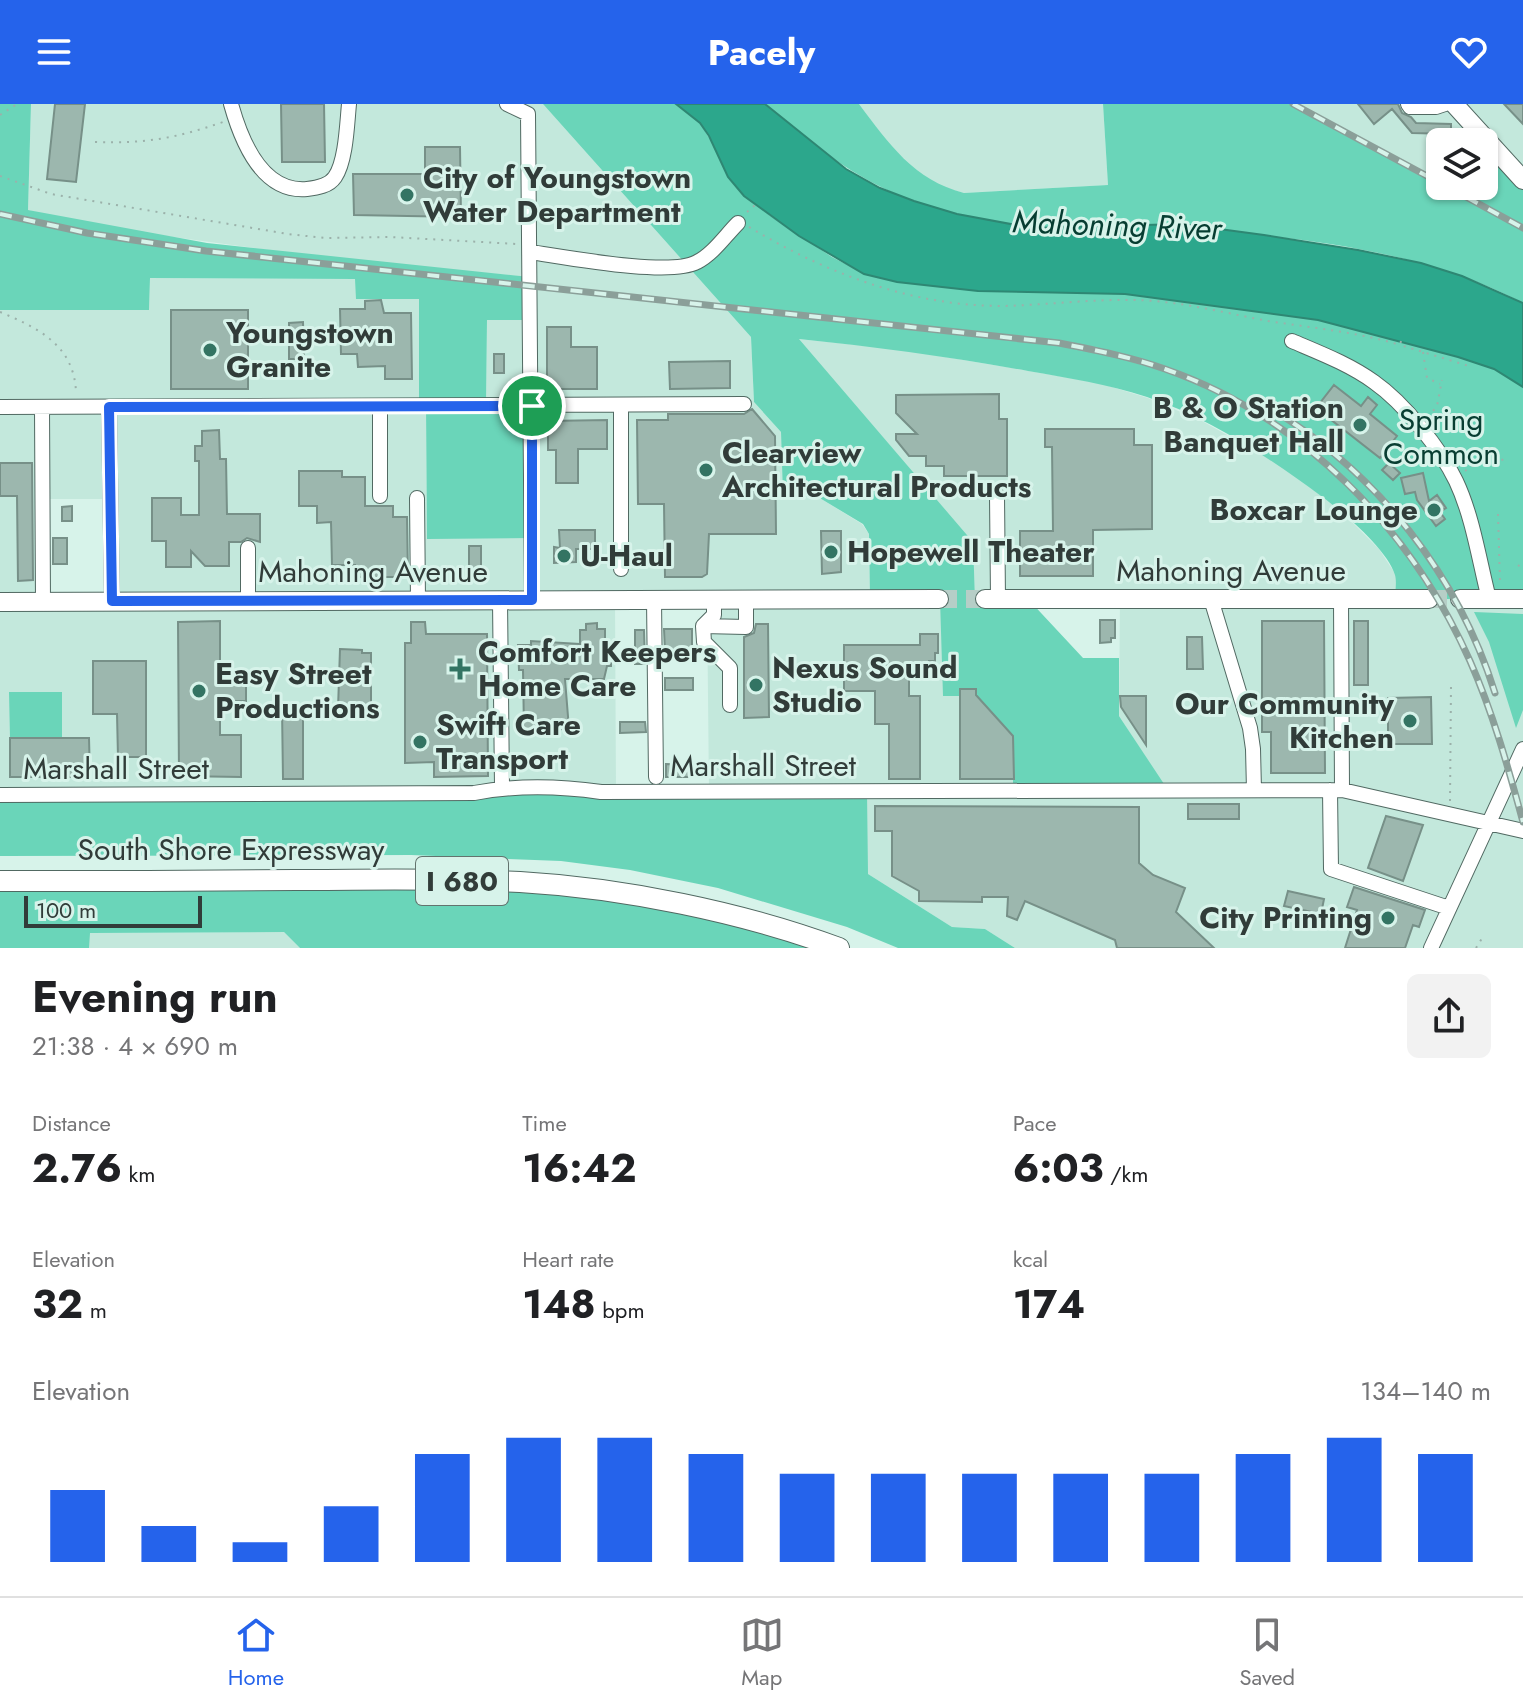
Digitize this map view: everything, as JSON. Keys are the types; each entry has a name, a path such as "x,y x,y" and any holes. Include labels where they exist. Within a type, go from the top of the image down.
{"highway":[{"name":"South Shore Expressway","path":"0,881 397,880 535,884 656,900 734,917 839,948"}],"main road":[{"path":"1454,104 1523,180"},
{"name":"Mahoning Avenue","path":"0,602 939,599"},
{"name":"Mahoning Avenue","path":"991,599 1429,599"},
{"path":"1460,599 1523,599"}],"street":[{"path":"234,111 249,150 264,172 280,185 300,189 320,187 335,177 344,151 349,104"},
{"path":"507,104 528,114 532,600"},
{"path":"1408,104 1410,107 1445,104"},
{"path":"530,248 653,267 685,267 705,257 742,224"},
{"path":"1292,341 1334,358 1375,383 1439,453 1454,478 1466,509 1489,599"},
{"path":"0,407 744,404"},
{"path":"621,405 621,569"},
{"path":"380,406 380,496"},
{"path":"42,407 43,602"},
{"path":"109,407 112,601"},
{"path":"991,599 997,495"},
{"path":"417,498 418,600"},
{"path":"248,548 248,601"},
{"path":"654,599 656,777"},
{"path":"714,599 714,615 703,626 704,642 730,668 730,705"},
{"path":"703,626 746,627 746,599"},
{"path":"1211,599 1250,728 1254,790"},
{"path":"500,600 502,787"},
{"path":"1341,600 1331,869 1449,908"},
{"path":"1431,948 1523,749"},
{"name":"Marshall Street","path":"0,795 474,793 502,787 573,788 601,792 1336,790 1523,831"}],"path":[{"path":"0,115 17,104"},
{"path":"95,142 133,144 168,139 234,111"},
{"path":"0,176 51,194 288,234 325,238 391,237 530,248"},
{"path":"742,224 841,274 887,290 922,297 1003,306 1071,301 1154,301 1328,331 1360,333 1469,366"},
{"path":"0,312 30,324 63,349 75,385 76,407"},
{"path":"1417,426 1433,413 1442,382 1427,378 1423,352"},
{"path":"1454,478 1483,459 1508,460"},
{"path":"1498,514 1500,582"},
{"path":"1518,565 1523,569"},
{"path":"1450,814 1451,687"},
{"path":"1476,948 1484,935"}],"shaded area":[{"path":"31,104 543,104 751,337 754,402 781,432 783,497 818,497 862,524 869,534 870,599 941,599 960,696 960,689 976,689 976,695 1013,736 1013,791 1167,790 1119,716 1120,599 975,599 973,542 798,339 897,349 1099,383 1148,398 1202,421 1279,464 1340,510 1379,549 1396,575 1396,599 1523,599 1523,948 1015,948 985,929 952,927 868,874 709,792 707,600 615,600 616,792 0,795 0,310 149,310 150,278 356,279 356,299 419,299 419,405 426,406 427,538 531,538 486,406 487,320 530,277 336,259 92,226 28,210","holes":["48,499 110,499 111,601 48,601"]},
{"path":"676,104 765,104 846,169 880,188 957,214 1032,228 1182,224 1358,250 1421,263 1462,276 1523,303 1523,387 1494,369 1458,357 1318,320 1125,294 978,291 897,282 864,274 799,236 744,196 728,177 700,123"},
{"path":"859,104 1103,104 1108,185 964,193 941,187 890,146"},
{"path":"1293,104 1523,104 1523,180 1498,154 1498,128 1426,128 1426,176"},
{"path":"284,932 300,948 89,948 89,933"}],"green space":[{"path":"0,104 31,104 28,210 207,243 530,277 531,320 487,320 486,405 532,406 532,538 427,539 426,406 419,406 419,299 356,299 355,279 150,278 149,310 0,310"},
{"name":"Spring Common","path":"543,104 676,104 700,123 717,151 769,215 832,257 865,274 897,282 978,291 1125,294 1318,320 1494,369 1523,387 1523,599 1395,599 1396,578 1391,565 1374,543 1340,511 1238,440 1193,416 1147,397 1118,388 999,366 799,339 973,542 975,599 1028,599 1083,658 1119,658 1119,716 1168,790 1013,791 1013,736 976,695 976,689 960,689 960,696 943,696 940,599 870,599 869,534 863,524 818,497 783,497 781,432 754,402 751,337"},
{"path":"765,104 859,104 904,159 931,179 964,193 1108,185 1103,104 1293,104 1426,175 1426,200 1498,200 1498,154 1523,180 1523,303 1479,283 1432,267 1333,244 1181,229 1019,227 956,215 871,182 798,132"},
{"path":"1474,612 1523,614 1523,710 1516,728 1489,642"},
{"path":"9,692 62,692 62,738 10,738"},
{"path":"867,792 868,874 952,927 985,929 1015,948 898,948 847,927 718,888 630,870 561,861 411,855 0,856 0,795"},
{"path":"0,881 577,888 839,948 300,948 284,932 90,933 89,948 0,948"}],"building":[{"path":"55,104 85,104 76,182 47,179"},
{"path":"281,104 324,104 325,162 282,162"},
{"path":"1358,104 1398,104 1402,113 1416,123 1451,124 1451,128 1426,128 1426,133 1412,133 1392,109 1374,124"},
{"path":"1504,104 1523,104 1523,124"},
{"name":"City of Youngstown Water Department","path":"425,147 460,147 461,217 354,215 353,174 425,174"},
{"path":"381,300 384,313 411,313 412,379 385,379 385,366 358,367 357,354 341,354 340,309 365,309 365,301"},
{"name":"Youngstown Granite","path":"171,310 248,310 248,389 171,389"},
{"path":"303,322 304,359 289,359 289,323"},
{"path":"547,327 571,327 571,347 597,347 597,389 547,389"},
{"path":"494,354 504,354 504,373 494,373"},
{"path":"730,361 730,388 670,389 669,362"},
{"name":"B & O Station Banquet Hall","path":"1334,385 1361,406 1368,397 1377,405 1370,414 1397,436 1380,458 1316,408"},
{"path":"999,394 999,419 1007,419 1007,476 944,476 944,466 926,466 926,456 909,456 896,440 896,434 917,434 896,413 896,395"},
{"name":"Clearview Architectural Products","path":"752,409 775,436 776,534 709,534 707,574 702,577 665,577 664,504 638,504 637,420 668,420 668,414 744,414"},
{"path":"607,420 607,449 578,449 578,483 556,483 556,450 548,450 548,421"},
{"path":"1045,429 1134,429 1134,445 1152,445 1152,529 1093,530 1093,576 1020,576 1020,531 1053,531 1052,447 1045,447"},
{"path":"219,430 220,459 226,459 227,514 260,514 260,542 247,538 241,542 229,542 229,566 205,566 191,551 191,567 166,567 166,541 152,541 152,498 181,498 181,515 199,515 199,461 195,461 195,446 202,446 202,431"},
{"path":"0,463 32,463 33,580 18,581 17,496 0,496"},
{"path":"1389,463 1400,473 1393,480 1382,470"},
{"path":"299,471 342,471 342,477 365,477 365,506 393,506 393,517 407,517 408,577 355,577 355,565 332,565 331,522 317,523 317,506 299,506"},
{"path":"1423,473 1429,501 1437,495 1446,508 1440,512 1445,519 1436,526 1417,500 1415,492 1405,494 1401,478"},
{"path":"72,506 72,521 62,521 62,507"},
{"path":"559,530 595,530 595,549 576,549 576,562 554,563 554,547 560,548"},
{"name":"Hopewell Theater","path":"821,531 841,531 841,572 822,574"},
{"path":"53,538 67,538 67,564 53,564"},
{"path":"469,546 481,546 481,578 469,578"},
{"path":"1100,620 1115,620 1115,638 1111,638 1111,642 1100,643"},
{"name":"Easy Street Productions","path":"220,621 220,680 246,680 246,701 220,701 220,735 241,735 241,777 179,776 178,622"},
{"path":"1262,621 1324,621 1325,773 1271,773 1271,732 1262,732"},
{"path":"1354,621 1368,621 1368,685 1354,685"},
{"path":"411,622 425,622 426,634 487,634 488,776 434,777 434,762 405,763 405,643 411,643"},
{"path":"597,623 597,629 605,629 605,651 611,651 611,666 607,666 604,679 565,679 569,729 524,730 523,670 519,670 518,645 531,645 531,641 580,644 580,630 586,630 586,624"},
{"name":"Nexus Sound Studio","path":"756,624 768,624 769,717 744,718 744,637 754,633"},
{"path":"664,629 692,629 692,652 665,651"},
{"path":"635,630 644,630 645,664 635,664"},
{"path":"920,634 938,634 938,653 935,653 935,661 929,661 929,668 909,668 909,696 920,696 920,779 889,779 889,724 875,724 875,691 844,691 844,645 920,645"},
{"path":"1187,637 1202,637 1203,669 1187,669"},
{"path":"340,649 371,653 371,709 338,709"},
{"path":"93,661 146,661 146,757 118,757 117,714 93,714"},
{"path":"665,678 693,678 693,690 665,690"},
{"path":"960,689 976,689 976,695 1013,736 1014,779 960,779"},
{"path":"1120,696 1146,696 1146,745 1121,707"},
{"name":"Our Community Kitchen","path":"1431,697 1432,744 1388,744 1388,698"},
{"path":"282,708 303,708 303,779 283,779"},
{"path":"620,722 645,722 646,732 620,733"},
{"path":"10,738 89,738 90,777 10,777"},
{"path":"666,764 690,765 690,777 666,777"},
{"path":"1188,804 1239,804 1239,819 1188,819"},
{"path":"875,806 1139,807 1139,863 1153,875 1185,888 1176,912 1214,948 1117,948 1115,940 1025,901 1017,920 1007,916 1008,897 982,897 982,902 919,901 919,891 892,876 892,831 875,831"},
{"path":"1386,816 1423,825 1403,881 1368,868"},
{"name":"City Printing","path":"1354,887 1425,910 1419,927 1413,925 1405,948 1345,948 1357,910 1347,907"},
{"path":"1288,891 1324,899 1321,914 1284,906"}],"tunnel":[{"path":"939,599 985,599"},
{"path":"1429,599 1460,599"}],"railway":[{"path":"1293,104 1426,175"},
{"path":"1472,200 1523,228"},
{"path":"0,214 87,233 206,251 1059,343 1165,369 1215,390 1263,416 1307,448 1384,523 1417,566 1446,613 1470,661 1493,720 1523,822"},
{"path":"1273,410 1347,465 1410,531 1459,608 1495,693"}],"place":[{"name":"City of Youngstown Water Department","path":"407,195"},
{"name":"Youngstown Granite","path":"210,350"},
{"name":"B & O Station Banquet Hall","path":"1360,425"},
{"name":"Clearview Architectural Products","path":"706,470"},
{"name":"Boxcar Lounge","path":"1434,510"},
{"name":"Hopewell Theater","path":"831,552"},
{"name":"U-Haul","path":"564,556"},
{"name":"Comfort Keepers Home Care","path":"460,669"},
{"name":"Nexus Sound Studio","path":"756,685"},
{"name":"Easy Street Productions","path":"199,691"},
{"name":"Our Community Kitchen","path":"1410,721"},
{"name":"Swift Care Transport","path":"420,742"},
{"name":"City Printing","path":"1388,918"}],"route":[{"path":"532,406 532,600 112,601 109,407 532,406"}],"water label":[{"name":"Mahoning River","path":"1117,225"}]}
